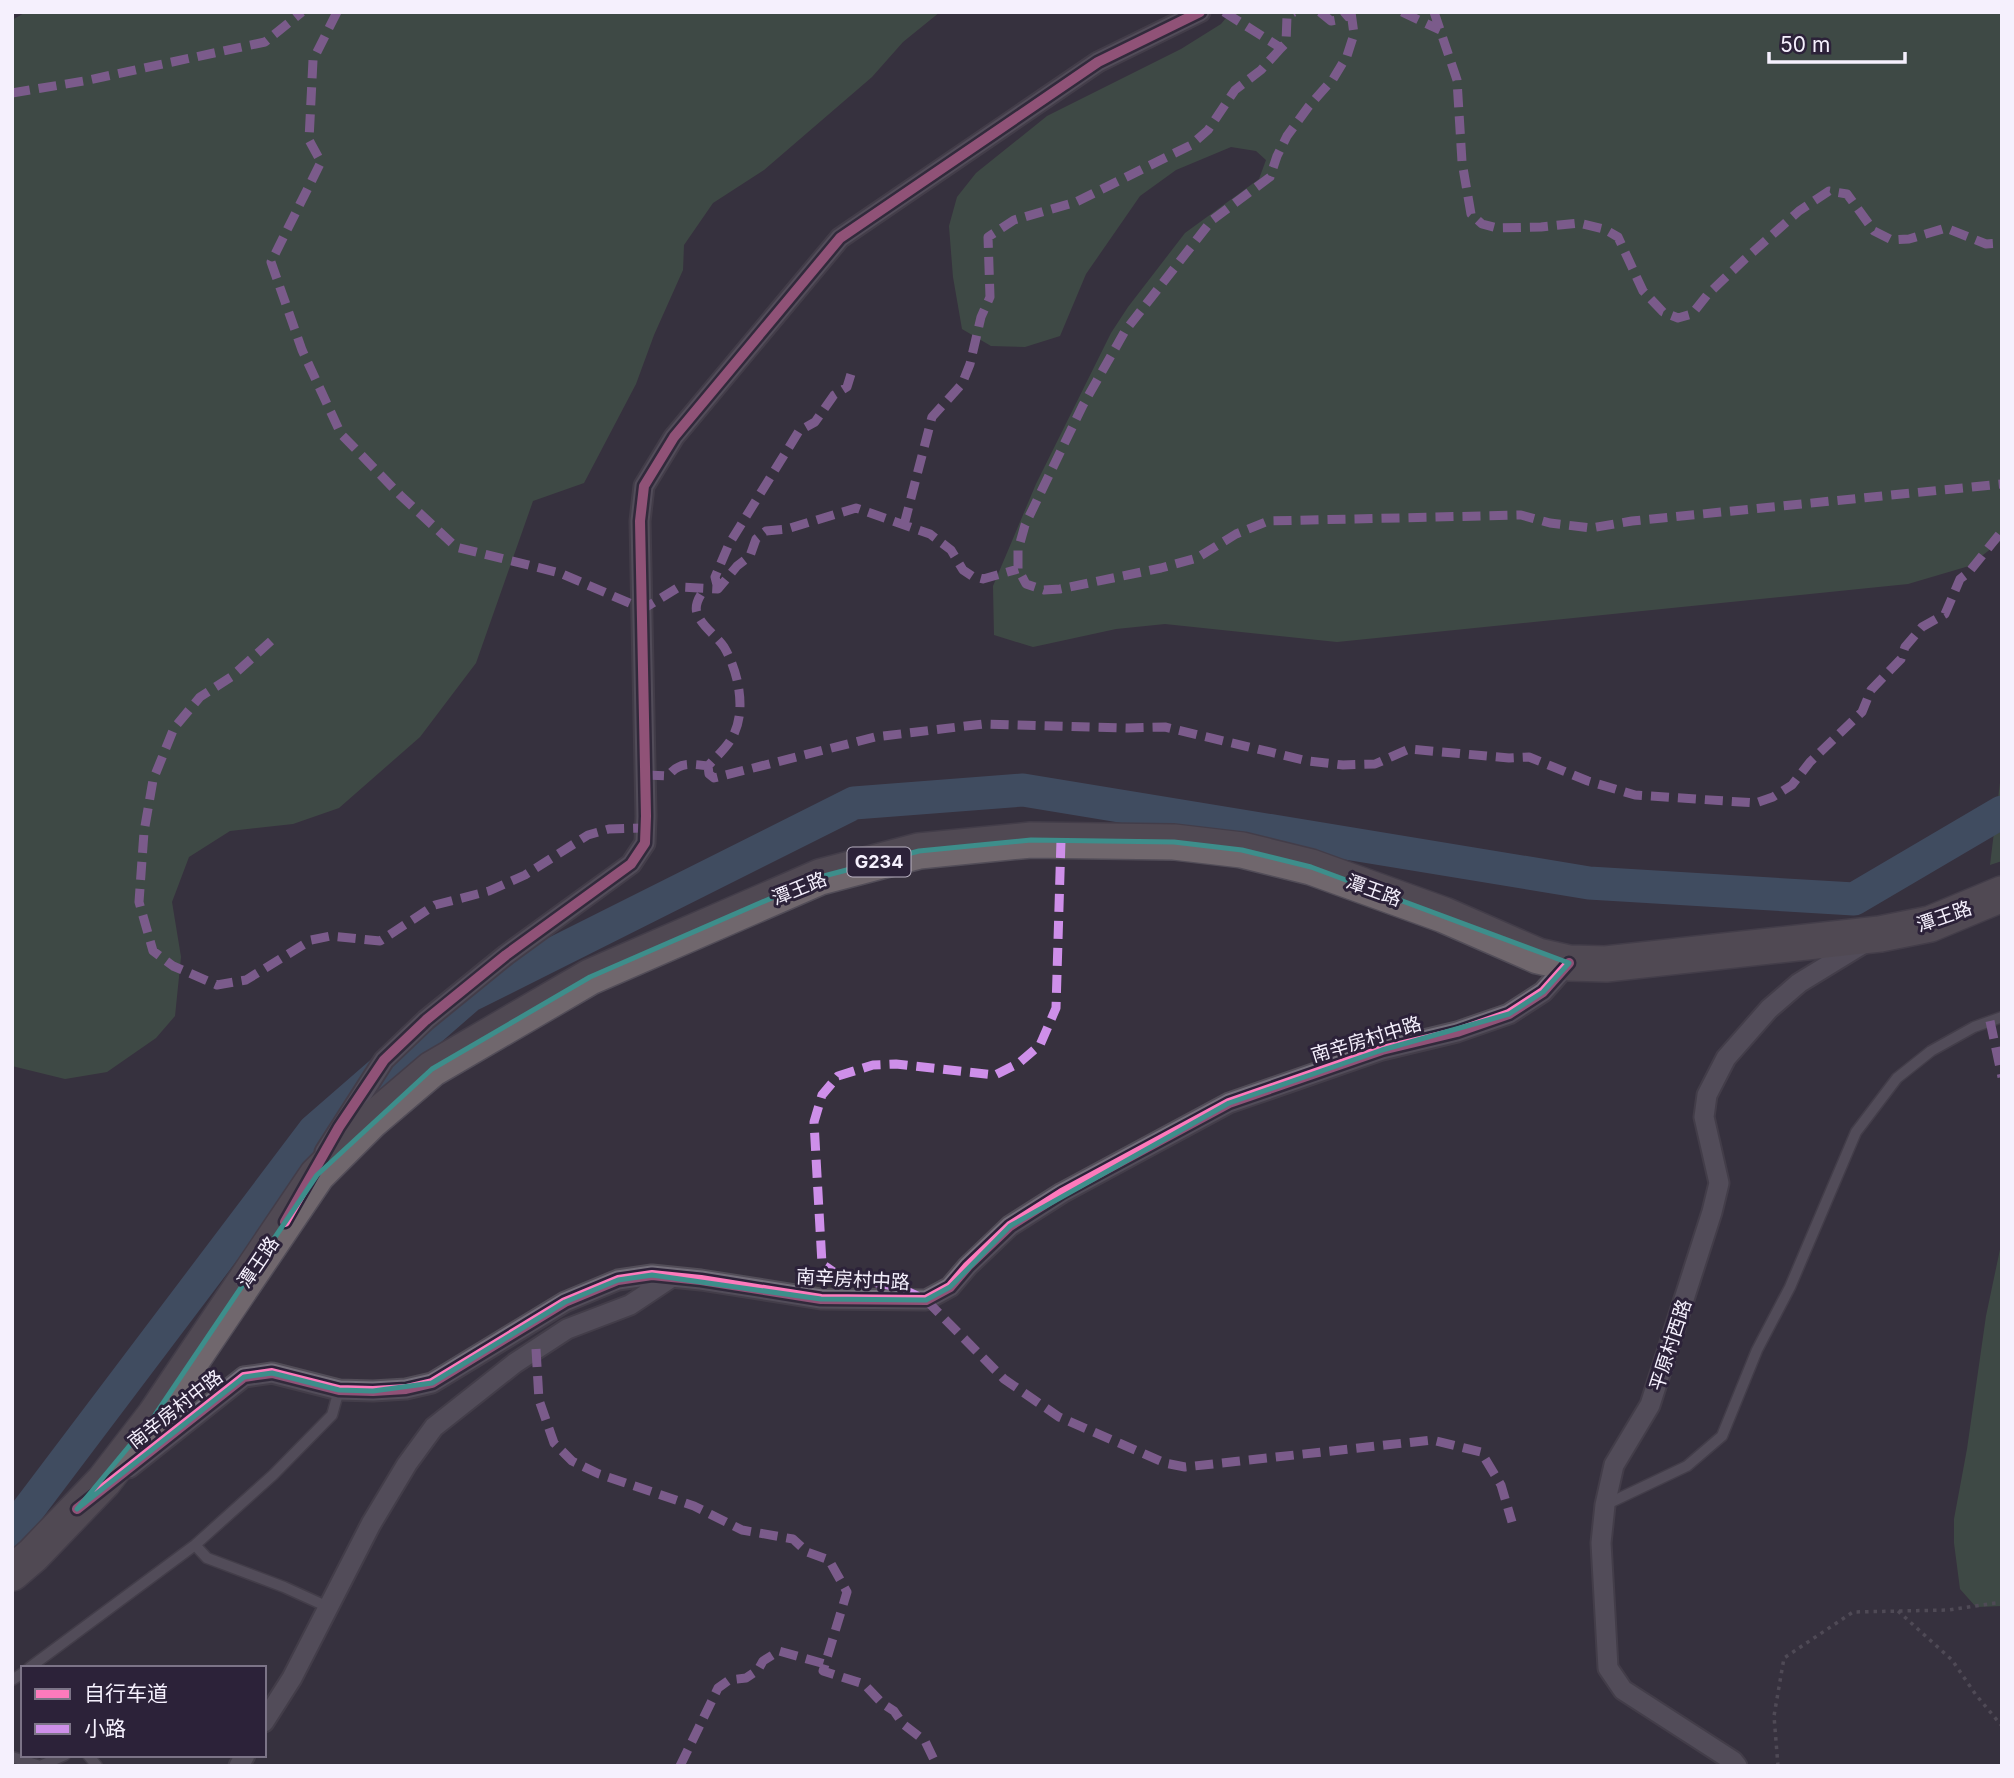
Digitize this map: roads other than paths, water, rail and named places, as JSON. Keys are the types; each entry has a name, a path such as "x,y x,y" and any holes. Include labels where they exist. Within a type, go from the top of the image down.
{"highway":[{"name":"潭王路","path":"12,1573 33,1555 104,1481 155,1415 317,1175 371,1121 432,1069 590,977 820,877 919,851 1031,840 1174,842 1242,850 1311,867 1444,915 1538,956 1569,963 1606,964 1880,934 1930,924 2002,894"}],"street":[{"path":"285,1222 339,1127 384,1060 426,1020 496,963 631,864 645,843 646,761 640,521 644,486 674,437 840,238 1098,62 1200,12"},
{"name":"平原村西路","path":"1737,1766 1623,1690 1608,1668 1601,1543 1605,1505 1614,1465 1650,1405 1720,1183 1704,1117 1707,1095 1726,1058 1769,1009 1799,983 1880,934"},
{"name":"南辛房村中路","path":"77,1509 244,1377 272,1373 339,1390 395,1390 432,1383 565,1302 618,1280 652,1275 821,1299 926,1300 950,1287 968,1266 1021,1220 1062,1193 1229,1103 1382,1049 1457,1032 1509,1014 1543,992 1569,963"},
{"path":"266,1718 292,1678 371,1524 434,1427 514,1363 567,1329 630,1305 672,1277"}],"lane":[{"path":"1605,1505 1687,1466 1722,1436 1757,1350 1790,1287 1856,1132 1897,1078 1931,1051 1975,1027 2002,1017"},
{"path":"32,1666 195,1545 273,1475 332,1415 339,1390"},
{"path":"195,1545 207,1558 328,1607"},
{"path":"12,1757 40,1766 60,1757"}],"waterway":[{"path":"12,1531 314,1131 469,996 854,803 1023,790 1589,883 1854,899 2002,812"}]}
